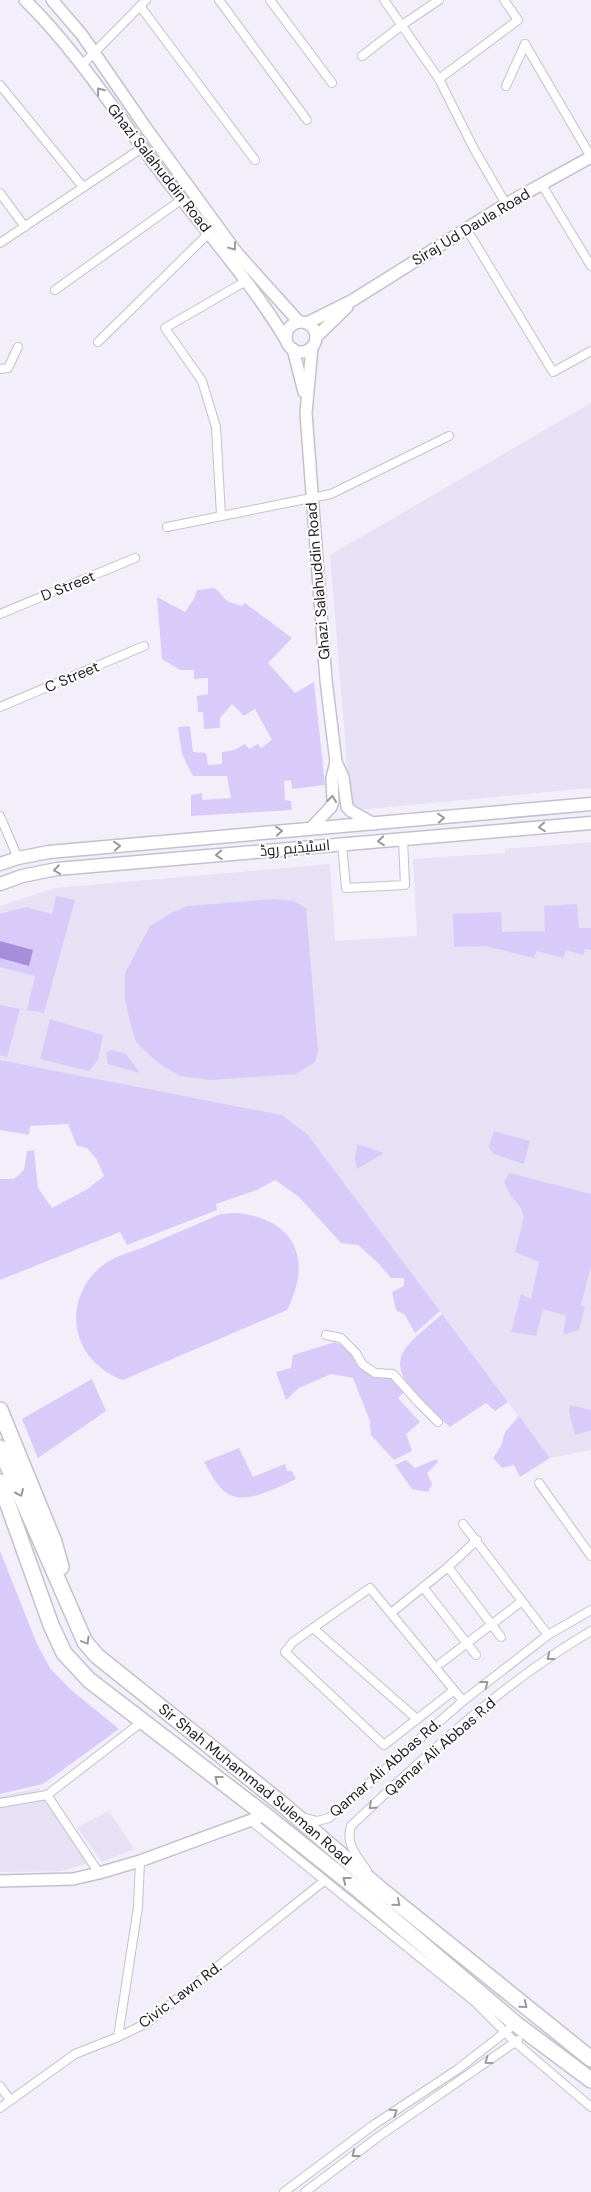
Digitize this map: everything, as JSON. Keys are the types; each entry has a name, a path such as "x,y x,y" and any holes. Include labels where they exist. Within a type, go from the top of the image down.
{"highway":[{"path":"0,1410 54,1542 74,1616"},
{"name":"Sir Shah Muhammad Suleman Road","path":"0,1448 85,1642 97,1656 295,1815 379,1888 591,2058"},
{"name":"Sir Shah Muhammad Suleman Road","path":"0,1482 51,1624 64,1653 77,1668 360,1891 516,2032 559,2055 591,2080"},
{"path":"0,1506 51,1624"},
{"path":"559,2055 591,2089"}],"main road":[{"name":"Ghazi Salahuddin Road","path":"25,0 81,66 181,200 210,233 264,304 290,344 306,399"},
{"name":"Ghazi Salahuddin Road","path":"59,2 237,253 303,322"},
{"name":"Siraj Ud Daula Road","path":"303,322 353,300 466,228 591,157"},
{"name":"Siraj Ud Daula Road","path":"314,342 353,300"},
{"path":"303,322 313,327 314,342 306,351 299,352 290,344 289,328 303,322"},
{"name":"Ghazi Salahuddin Road","path":"314,342 306,399 311,497 326,680 336,762 343,777 347,807 356,815 374,824"},
{"name":"Ghazi Salahuddin Road","path":"311,828 328,812 333,801 332,778 336,762"},
{"name":"اسٹیڈیم روڈ","path":"0,864 18,858 49,852 591,804"},
{"name":"اسٹیڈیم روڈ","path":"0,884 22,876 58,869 591,823"},
{"path":"0,1881 73,1879 100,1873 140,1861 265,1815"}],"street":[{"path":"219,0 307,120"},
{"path":"270,0 332,83"},
{"path":"385,0 439,79 474,149 506,204"},
{"path":"362,56 402,25 439,0"},
{"path":"439,79 518,20 504,0"},
{"path":"81,66 143,3 255,160"},
{"path":"506,86 525,44 591,157"},
{"path":"0,86 83,188"},
{"path":"0,243 142,148"},
{"path":"542,186 591,266"},
{"path":"0,193 25,227"},
{"path":"55,290 181,200"},
{"path":"466,228 553,372 591,351"},
{"path":"98,342 210,233"},
{"path":"221,515 216,427 202,381 165,328 246,281"},
{"path":"0,369 8,368 18,346"},
{"path":"167,527 331,494 449,436"},
{"name":"D Street","path":"0,614 135,558"},
{"name":"C Street","path":"0,707 144,646"},
{"path":"0,816 18,858"},
{"path":"342,844 346,888 405,885 403,839"},
{"path":"326,1336 341,1338 356,1353 362,1364 375,1373 393,1374 438,1422"},
{"path":"540,1483 591,1556"},
{"path":"463,1524 548,1635"},
{"path":"391,1613 448,1567 477,1540"},
{"path":"448,1567 502,1637"},
{"path":"423,1587 476,1655"},
{"path":"453,1691 384,1745 285,1652 293,1642 370,1588 463,1701"},
{"path":"441,1663 522,1601"},
{"name":"Qamar Ali Abbas Rd.","path":"295,1815 317,1821 329,1818 463,1701 548,1635 591,1610"},
{"path":"313,1628 417,1718"},
{"name":"Qamar Ali Abbas R.d","path":"379,1888 351,1848 348,1836 351,1826 474,1714 558,1651 591,1631"},
{"path":"0,1803 47,1795 143,1721"},
{"path":"433,1728 445,1739"},
{"path":"47,1795 100,1873"},
{"path":"250,1820 475,2002 516,2032 591,2107"},
{"path":"118,2037 138,1907 140,1861"},
{"name":"Civic Lawn Rd.","path":"0,2108 75,2054 147,2023 324,1881"},
{"path":"284,2192 372,2126 516,2032"},
{"path":"305,2192 516,2032"},
{"path":"0,2086 10,2100"}],"shaded area":[{"path":"591,403 591,788 357,810 350,801 330,555"},
{"path":"215,588 227,601 241,606 245,603 292,638 268,663 295,693 314,682 325,785 292,789 291,780 284,781 285,800 291,801 292,810 191,816 191,795 202,793 202,800 231,798 227,776 193,776 182,754 178,727 190,726 193,752 206,753 208,765 222,764 222,752 234,750 245,744 249,749 258,744 261,748 272,740 255,709 244,716 232,704 220,718 220,728 204,729 203,712 198,712 197,696 208,694 208,678 194,679 194,670 180,670 162,659 157,597 185,612 194,599 197,590"},
{"path":"591,842 591,1450 550,1458 308,1135 282,1115 0,1060 0,906 55,888 330,864 335,941 417,936 413,859 505,853 505,849"},
{"path":"56,896 75,900 44,1013 27,1010 35,976 0,967 0,914 26,907 52,914"},
{"path":"274,899 294,901 306,908 318,1051 315,1062 296,1074 211,1080 180,1076 158,1063 136,1042 125,999 125,973 150,926 171,913 188,906"},
{"path":"577,904 579,928 591,928 591,950 585,949 583,955 566,950 563,958 537,951 534,958 485,946 454,947 453,914 501,912 502,932 545,931 544,906"},
{"path":"0,941 33,950 29,966 0,958"},
{"path":"0,1005 20,1009 7,1057 0,1055"},
{"path":"50,1019 103,1035 98,1060 89,1071 40,1059"},
{"path":"111,1050 126,1054 140,1073 108,1064 106,1053"},
{"path":"0,1060 282,1115 308,1135 440,1311 415,1333 405,1315 396,1310 392,1292 404,1286 404,1278 391,1278 358,1245 341,1243 299,1197 275,1180 257,1190 216,1204 217,1210 127,1245 120,1232 0,1280 0,1179 14,1179 24,1170 27,1151 34,1150 38,1188 52,1208 86,1190 104,1176 97,1160 87,1148 77,1146 68,1124 30,1126 29,1135 0,1130"},
{"path":"494,1131 530,1141 524,1164 494,1154 489,1147"},
{"path":"357,1144 384,1153 357,1169 355,1159"},
{"path":"509,1173 591,1194 591,1266 581,1305 585,1307 579,1330 563,1335 566,1316 543,1309 536,1336 511,1332 521,1294 531,1299 539,1262 515,1252 524,1217 520,1206 511,1196 504,1182"},
{"path":"237,1213 257,1217 273,1224 285,1233 294,1245 298,1258 298,1274 295,1291 287,1310 123,1380 108,1373 94,1362 84,1349 78,1333 76,1312 86,1283 100,1267 119,1256 221,1214"},
{"path":"442,1314 508,1402 495,1411 486,1403 450,1427 413,1392 401,1371 400,1360 405,1349"},
{"path":"335,1342 349,1349 356,1364 374,1376 392,1378 404,1392 398,1398 420,1422 406,1434 412,1451 394,1460 371,1435 370,1421 353,1378 331,1374 299,1388 286,1400 276,1372 291,1368 293,1355"},
{"path":"92,1379 106,1411 38,1458 22,1419"},
{"path":"570,1405 591,1410 591,1430 575,1435 569,1411"},
{"path":"519,1416 550,1458 520,1477 514,1465 502,1468 493,1458 501,1446 505,1432"},
{"path":"239,1448 253,1477 285,1464 287,1471 292,1471 296,1479 271,1491 251,1497 233,1496 225,1492 216,1482 204,1462"},
{"path":"436,1459 438,1462 427,1473 432,1484 428,1492 412,1489 395,1465 406,1460 415,1468"},
{"path":"0,1551 37,1644 50,1668 70,1689 119,1729 43,1784 0,1794"},
{"path":"39,1788 89,1863 61,1871 0,1872 0,1796"},
{"path":"109,1811 134,1849 102,1862 77,1827"}]}
